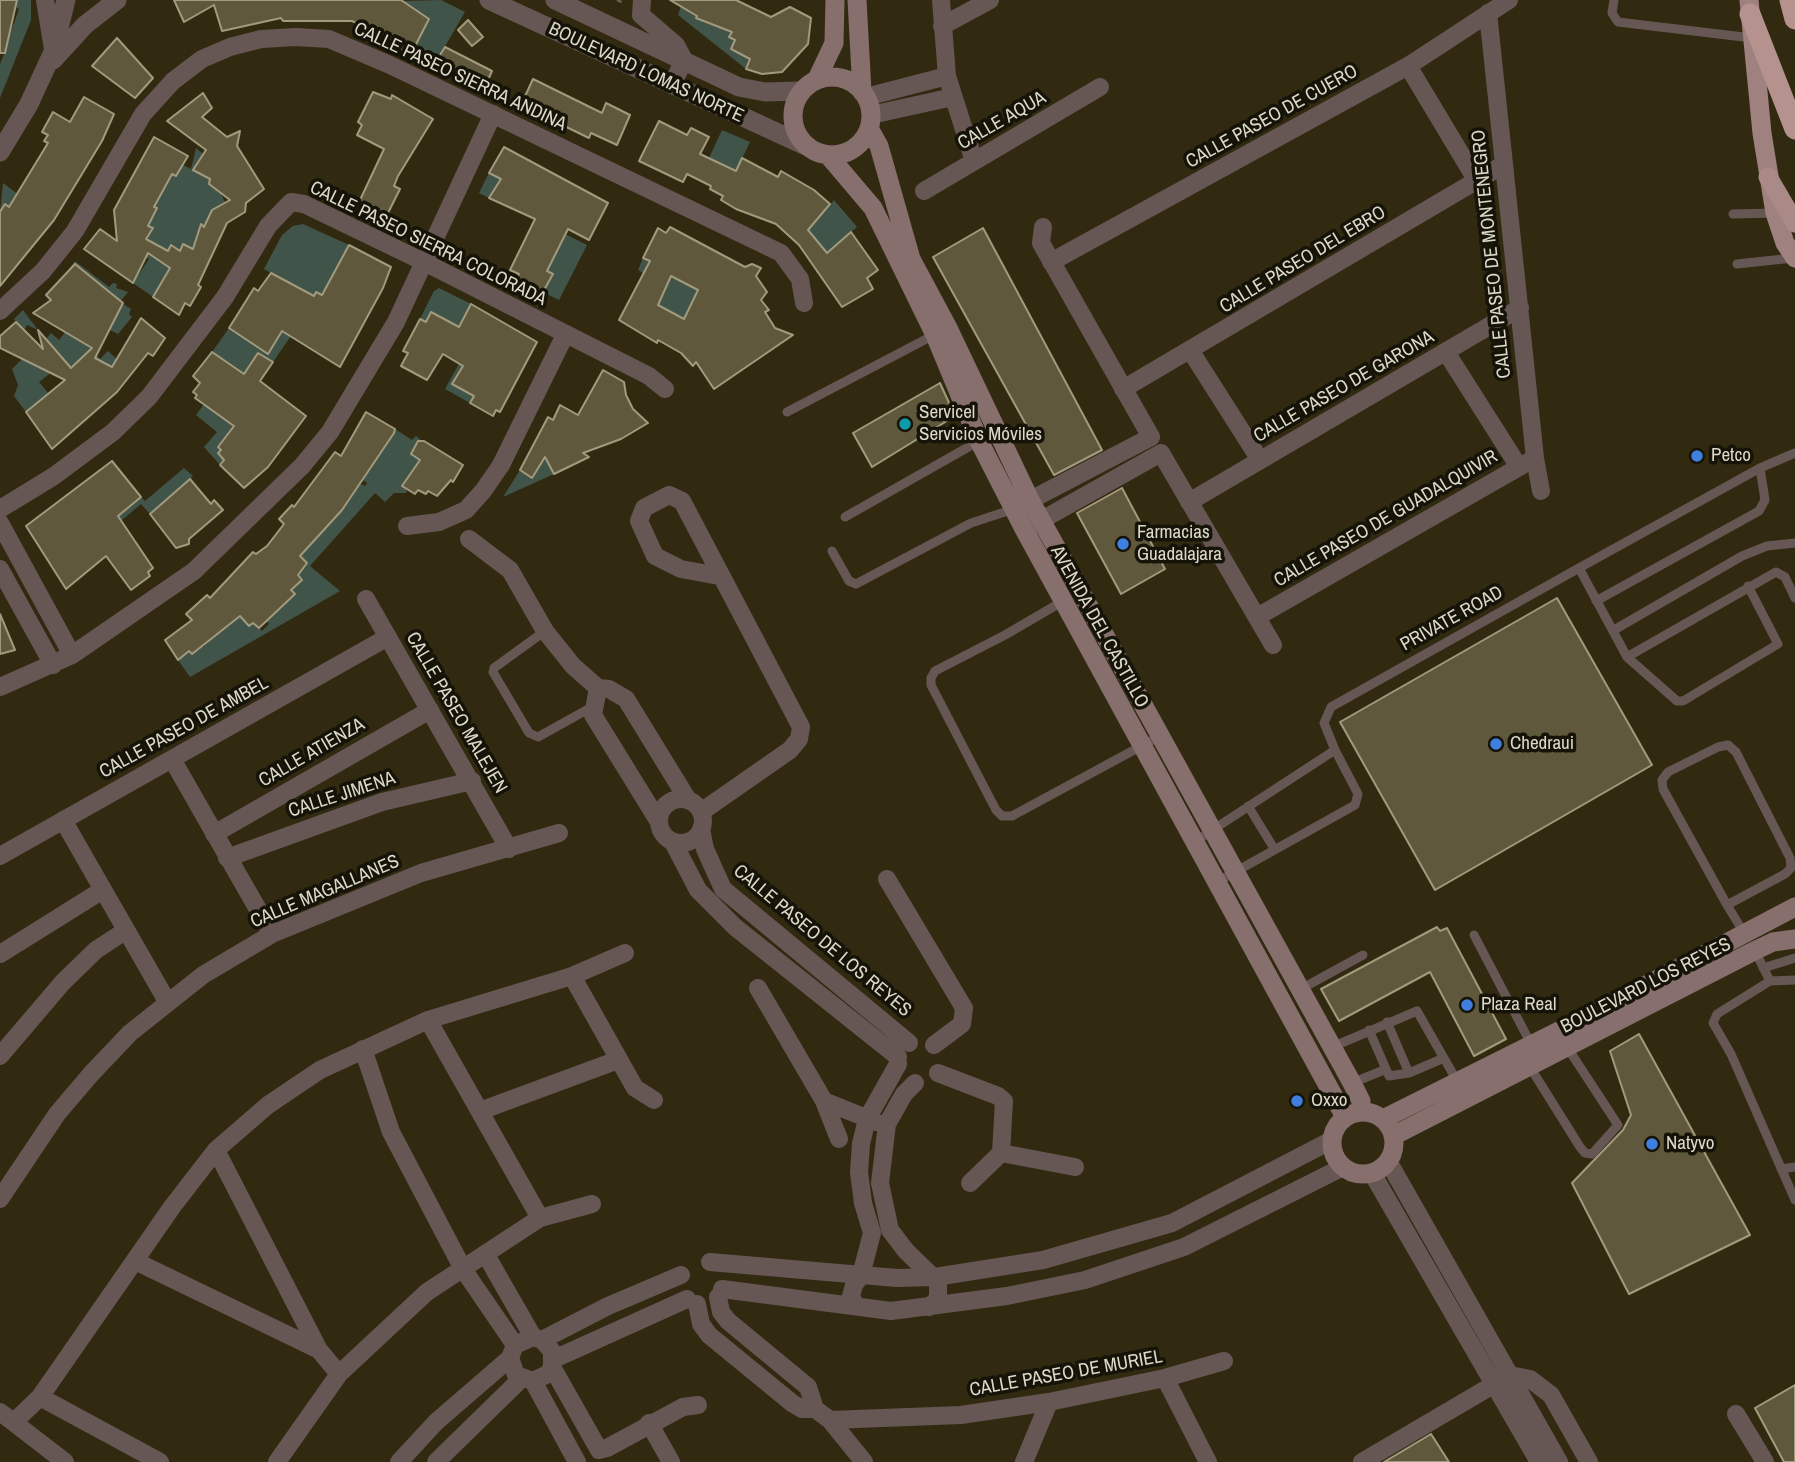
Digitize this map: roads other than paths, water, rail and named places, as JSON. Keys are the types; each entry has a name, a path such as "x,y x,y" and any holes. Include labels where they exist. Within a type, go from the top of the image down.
{"highway":[{"path":"1790,0 1795,19"},
{"path":"1749,7 1795,129"},
{"path":"1768,177 1783,221"}],"main road":[{"path":"835,0 834,43 792,112 797,135 804,145 828,155 853,149 867,108 857,0"},
{"path":"1749,7 1768,177"},
{"path":"809,85 842,78 867,108"},
{"name":"AVENIDA DEL CASTILLO","path":"867,108 907,248 941,332 979,441 1022,505"},
{"name":"AVENIDA DEL CASTILLO","path":"828,155 873,208 941,332 1032,525 1152,741 1213,830 1301,989 1361,1101 1353,1114 1194,842 1152,741"},
{"path":"1783,221 1795,258"},
{"name":"BOULEVARD LOS REYES","path":"1754,951 1795,907"},
{"name":"BOULEVARD LOS REYES","path":"1394,1136 1530,1067 1563,1040 1773,942 1795,939"},
{"name":"BOULEVARD LOS REYES","path":"1383,1119 1531,1044 1563,1040"},
{"path":"1353,1114 1383,1119 1394,1136 1388,1161 1372,1173 1362,1174 1343,1167 1335,1156 1332,1140 1334,1131 1353,1114"}],"street":[{"path":"45,0 49,60"},
{"path":"0,152 49,60 66,0"},
{"path":"49,60 85,25 117,0"},
{"name":"BOULEVARD LOMAS NORTE","path":"489,0 804,145"},
{"name":"BOULEVARD LOMAS NORTE","path":"555,0 749,90 809,85"},
{"path":"941,0 947,76 974,161"},
{"path":"942,26 990,0"},
{"name":"CALLE PASEO DE CUERO","path":"1051,262 1408,66 1509,0"},
{"path":"641,5 676,45 684,60 672,85"},
{"name":"CALLE PASEO DE MONTENEGRO","path":"1488,13 1535,458 1541,491"},
{"name":"CALLE PASEO SIERRA ANDINA","path":"0,311 43,271 75,232 143,114 173,81 202,59 230,47 261,39 296,37 329,40 493,114 781,253 800,279 804,303"},
{"path":"1408,66 1478,181"},
{"path":"698,97 711,73"},
{"path":"867,108 947,76"},
{"name":"CALLE AQUA","path":"924,191 1100,87"},
{"path":"867,108 953,97"},
{"path":"0,687 72,655 194,571 302,466 330,432 396,322 493,114"},
{"name":"CALLE PASEO DEL EBRO","path":"1123,389 1503,165"},
{"name":"CALLE PASEO SIERRA COLORADA","path":"0,509 54,475 113,432 149,397 225,297 268,226 291,202 304,204 424,262 649,376 665,389"},
{"path":"1022,505 1151,437 1041,243 1043,228"},
{"name":"CALLE PASEO DE GARONA","path":"1189,502 1520,308"},
{"path":"407,526 448,518 466,510 483,492 501,465 565,335"},
{"path":"1190,350 1260,460"},
{"path":"1446,352 1519,467"},
{"path":"1125,451 1135,468"},
{"path":"1032,525 1161,453 1273,645"},
{"name":"CALLE PASEO DE GUADALQUIVIR","path":"1258,617 1535,458"},
{"path":"598,688 592,708 593,715 666,837 673,842 690,841 697,814 790,750 799,739 801,727 719,576 682,501 669,495 644,508 639,521 655,556 681,569 719,576"},
{"path":"0,523 72,655"},
{"name":"CALLE PASEO DE LOS REYES","path":"469,540 510,570 545,631 573,666 598,688 609,689 626,699 697,814 705,849 723,889 901,1055"},
{"path":"0,569 53,665"},
{"name":"CALLE PASEO MALEJEN","path":"366,599 509,849"},
{"name":"CALLE PASEO DE AMBEL","path":"0,856 388,637"},
{"name":"CALLE ATIENZA","path":"214,834 430,709"},
{"path":"172,759 272,934"},
{"name":"CALLE JIMENA","path":"227,858 382,802 472,781"},
{"path":"659,822 660,814 671,801 697,814"},
{"path":"63,820 101,891 168,1003"},
{"name":"CALLE MAGALLANES","path":"0,1199 28,1154 74,1094 130,1033 203,975 272,934 421,873 559,833"},
{"name":"CALLE PASEO DE LOS REYES","path":"673,842 698,890 735,927 901,1055"},
{"path":"887,879 964,1008 961,1024 934,1045"},
{"path":"0,954 101,891"},
{"path":"0,1056 63,982 96,950 125,931"},
{"path":"65,1462 8,1416 40,1397 216,1150 268,1105 320,1070 363,1049 429,1020 572,976 625,953"},
{"path":"572,976 635,1088 654,1100"},
{"path":"758,988 824,1101 839,1139"},
{"path":"429,1020 540,1218"},
{"path":"855,1305 851,1296 861,1275 872,1233 863,1203 859,1172 867,1119 901,1055 922,1040 934,1045 941,1058 938,1073 929,1082 915,1083 904,1077 901,1055"},
{"path":"363,1049 391,1132 463,1269 512,1352 512,1370 527,1380 577,1462"},
{"path":"480,1111 618,1060"},
{"path":"938,1073 998,1096 1004,1101 1001,1153 970,1183"},
{"path":"915,1083 904,1094 887,1124 880,1182 885,1214 897,1240 935,1277 937,1299 929,1307"},
{"path":"824,1101 867,1119 887,1124"},
{"path":"399,1462 436,1422 512,1352 681,1275 693,1262 778,1265 861,1275 935,1277 1043,1260 1158,1227 1332,1140"},
{"path":"216,1150 319,1350 339,1374"},
{"path":"1001,1153 1075,1167"},
{"path":"1388,1161 1503,1378 1539,1462"},
{"path":"720,1293 855,1305 891,1311 1006,1296 1085,1280 1169,1252 1343,1167"},
{"path":"1372,1173 1559,1462"},
{"path":"1246,1184 1260,1209"},
{"path":"277,1462 339,1374 427,1292 540,1218 592,1204"},
{"path":"1158,1227 1169,1252"},
{"path":"486,1255 537,1339 548,1345 553,1363 599,1450 683,1407 698,1405"},
{"path":"135,1261 319,1350"},
{"path":"710,1262 722,1273 721,1312 728,1321 808,1387 815,1409 830,1420 864,1462"},
{"path":"681,1275 680,1283 709,1335 792,1403 802,1409 815,1409"},
{"path":"436,1462 527,1380 548,1374 553,1363 692,1301 712,1302 720,1293"},
{"name":"CALLE PASEO DE MURIEL","path":"830,1420 961,1415 1049,1402 1165,1378 1224,1361"},
{"path":"1165,1378 1208,1462"},
{"path":"1362,1462 1503,1378 1530,1379 1551,1395 1589,1462"},
{"path":"40,1397 160,1462"},
{"path":"1024,1462 1049,1402"},
{"path":"1736,1414 1765,1462"},
{"path":"649,1423 671,1462"}],"lane":[{"path":"1614,0 1612,13 1618,22 1752,38"},
{"path":"1733,214 1783,221 1773,260"},
{"path":"1737,264 1795,258"},
{"path":"788,412 941,332"},
{"path":"845,517 979,441"},
{"name":"PRIVATE ROAD","path":"1217,882 1355,805 1358,794 1324,723 1331,707 1760,468 1795,453"},
{"path":"1596,601 1762,506 1765,500 1760,468"},
{"path":"832,551 849,581 856,584 971,523 1022,505"},
{"path":"1614,630 1742,556 1767,546 1795,542"},
{"path":"1579,568 1627,657 1671,697 1683,701 1774,649 1777,639 1748,586"},
{"path":"1627,657 1776,572 1785,577 1795,598"},
{"path":"1071,596 935,671 931,678 931,685 996,810 1002,816 1012,816 1152,741"},
{"path":"545,631 494,668 493,673 529,733 538,737 592,708"},
{"path":"1727,905 1785,874 1791,868 1790,858 1736,752 1728,746 1718,747 1668,772 1662,780 1663,789 1727,905 1754,951 1770,981"},
{"path":"1194,842 1335,750"},
{"path":"1248,806 1275,850"},
{"path":"1474,935 1531,1044"},
{"path":"1754,951 1795,958"},
{"path":"1301,989 1363,955"},
{"path":"1795,980 1770,981 1717,1014 1713,1023 1731,1054 1795,1200"},
{"path":"1332,1047 1417,1011 1457,1081"},
{"path":"1387,1022 1409,1073"},
{"path":"1369,1030 1384,1070 1395,1077 1444,1058"},
{"path":"1530,1067 1580,1147 1585,1153 1592,1154 1619,1125 1563,1040"},
{"path":"1352,1083 1384,1070"},
{"path":"1781,1169 1795,1167"}],"place":[{"name":"Servicel Servicios Móviles","path":"905,424"},
{"name":"Petco","path":"1697,456"},
{"name":"Farmacias Guadalajara","path":"1123,544"},
{"name":"Chedraui","path":"1496,744"},
{"name":"Plaza Real","path":"1467,1005"},
{"name":"Oxxo","path":"1297,1101"},
{"name":"Natyvo","path":"1652,1144"}]}
